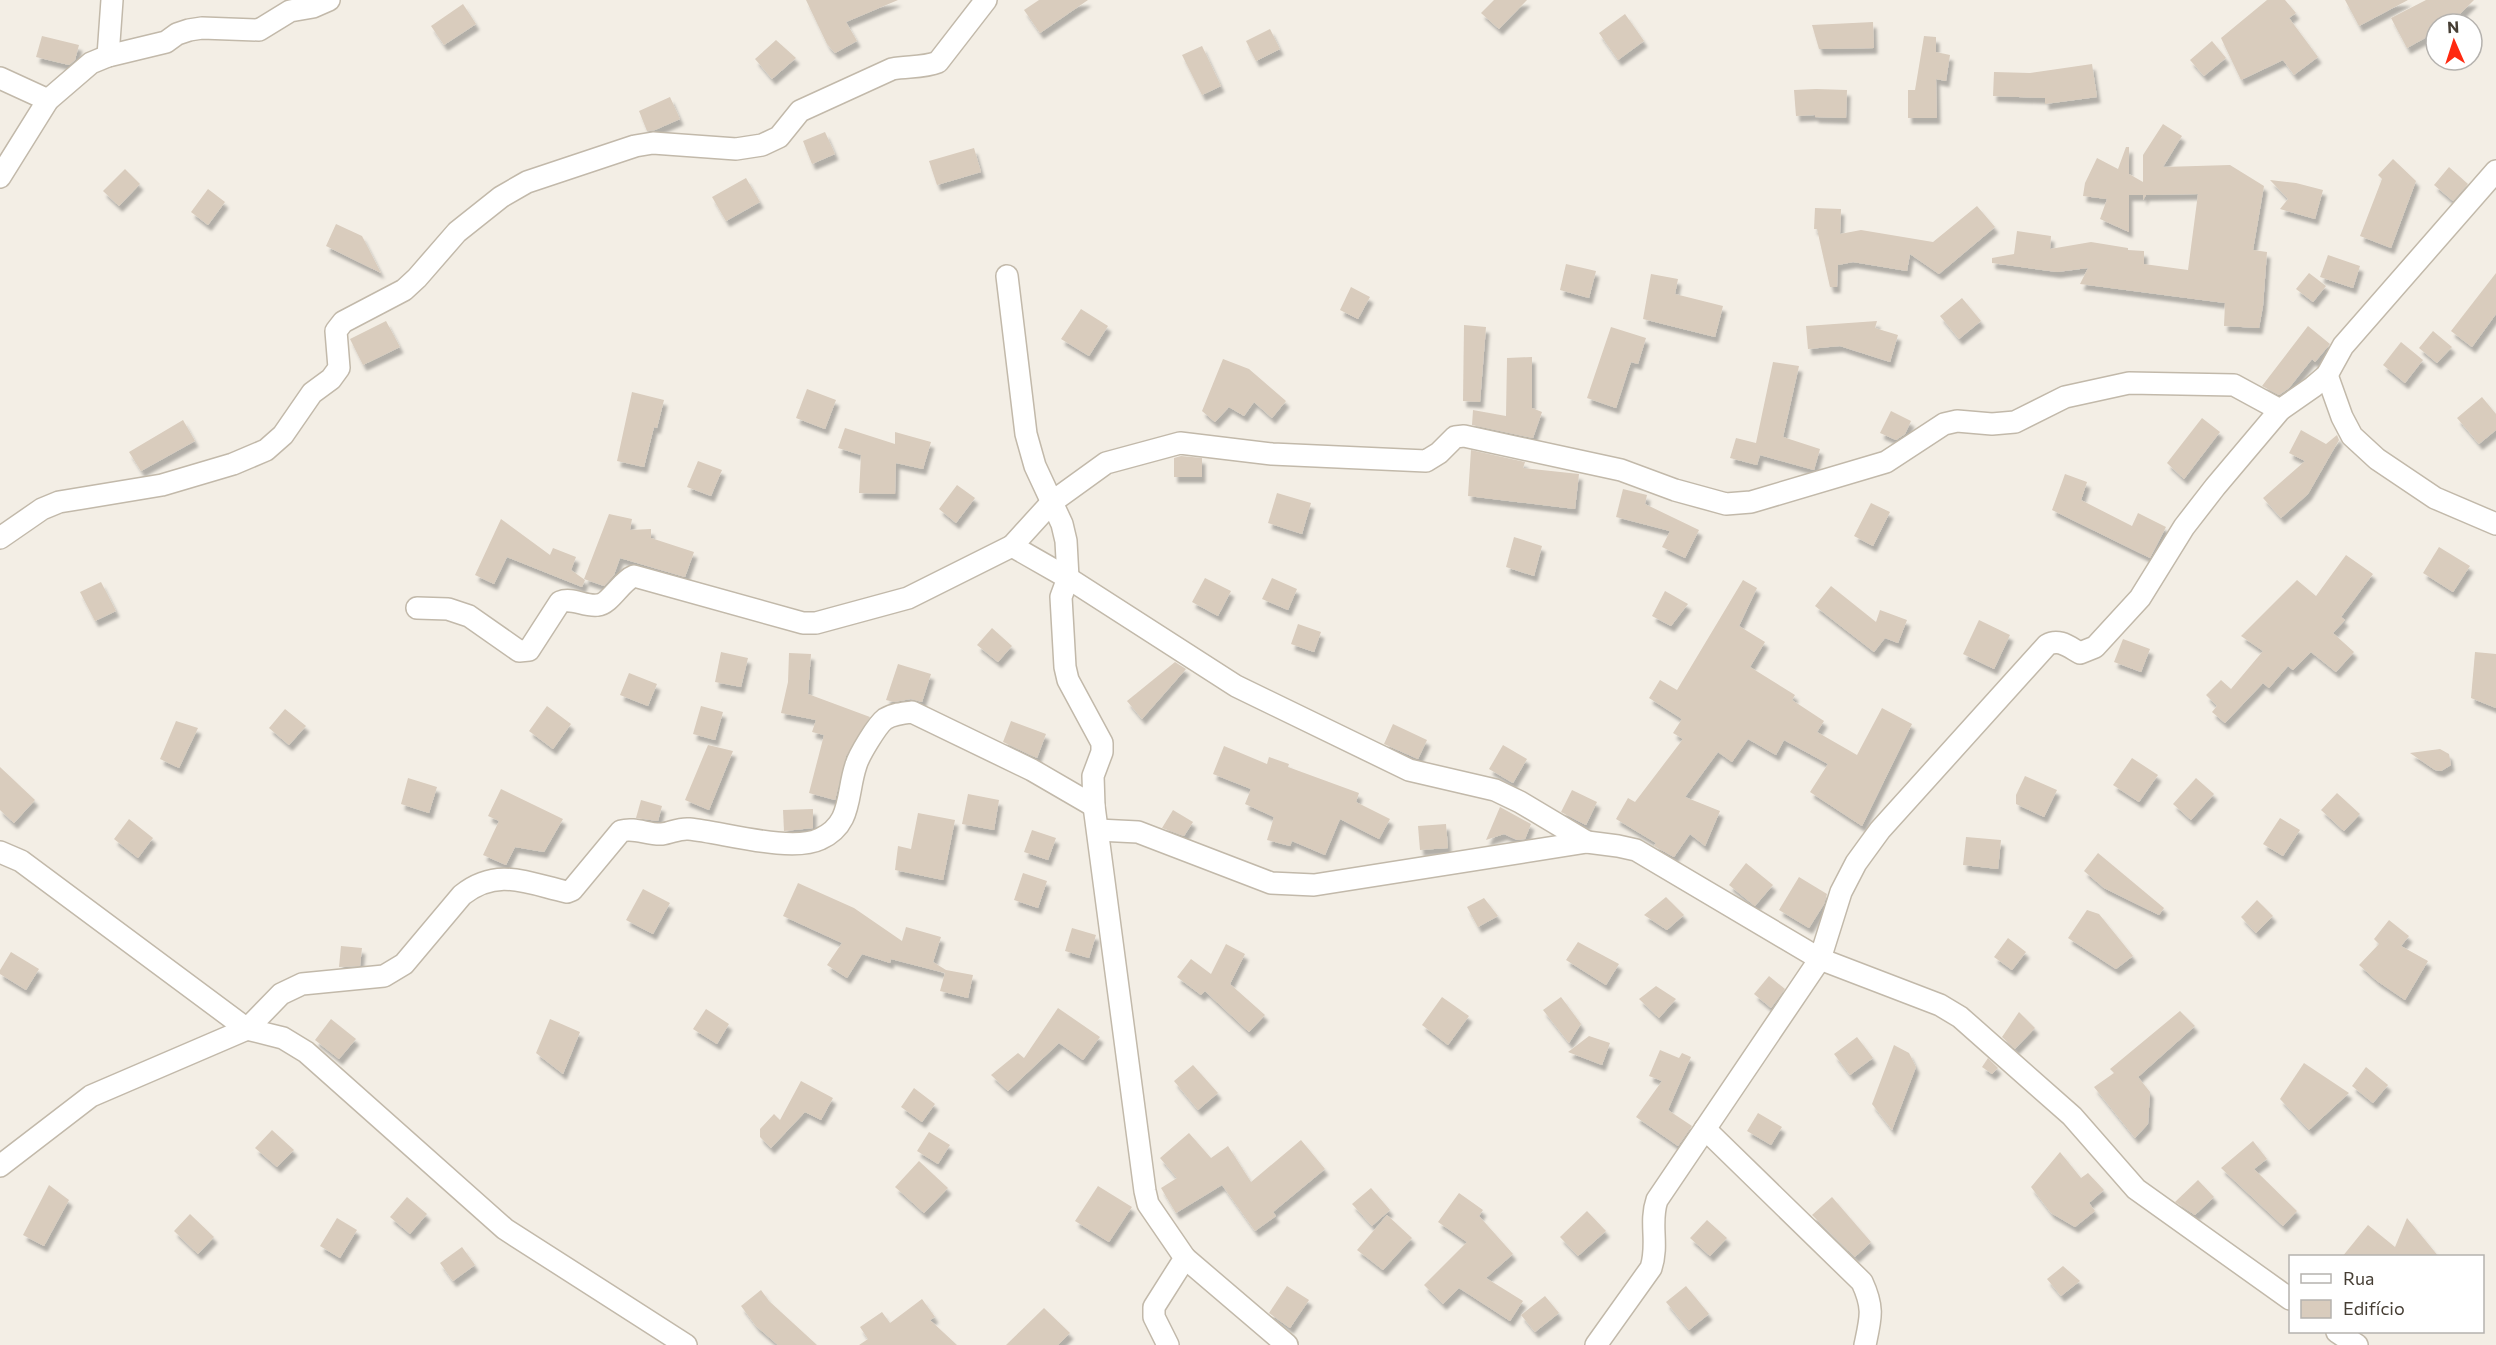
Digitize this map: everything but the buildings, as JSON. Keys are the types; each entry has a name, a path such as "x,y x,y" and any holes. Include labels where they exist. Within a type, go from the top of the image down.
{"street":[{"path":"108,56 112,0"},
{"path":"0,177 48,100 84,68 108,56 166,42 177,34 189,30 202,28 259,30 290,11 314,7 329,0"},
{"path":"0,538 42,509 59,502 162,485 232,464 266,450 284,435 312,393 331,379 339,368 336,331 343,322 404,290 457,232 501,197 527,182 635,146 653,143 736,149 762,145 779,137 800,111 892,69 927,66 938,62 986,0"},
{"path":"0,78 48,100"},
{"path":"1596,1345 1651,1268 1656,1254 1653,1211 1657,1200 1820,959 1840,892 1856,863 1880,830 2047,645 2060,642 2080,653 2095,647 2140,598 2184,527 2280,410 2327,375 2343,346 2496,171"},
{"path":"1007,276 1026,434 1035,466 1062,524 1068,578 1061,597 1065,667 1068,680 1102,743 1102,752 1093,776 1094,807 1144,1191 1148,1204 1185,1258 1287,1345"},
{"path":"2327,375 2342,417 2352,436 2377,459 2434,498 2496,524"},
{"path":"417,608 448,609 469,616 519,651 525,651 529,650 560,602 567,600 596,606 602,604 627,579 634,576 803,623 816,623 908,598 1012,546 1052,502 1106,463 1180,443 1272,454 1426,461 1439,453 1455,437 1464,436 1621,470 1674,490 1726,504 1751,502 1886,462 1944,424 1957,421 1992,424 2015,422 2065,397 2128,383 2234,385 2280,410"},
{"path":"1012,546 1068,578 1236,686 1409,770 1495,790 1520,802 1587,842"},
{"path":"0,1166 91,1096 247,1029 281,994 291,987 384,976 395,971 404,964 462,895 473,886 487,880 500,878 567,892 572,890 621,831 629,829 662,834 685,829 780,843 819,840 837,829 848,809 856,765 884,720 897,714 912,712 1032,770 1094,807"},
{"path":"1098,830 1138,832 1271,883 1292,885 1314,885 1587,842 1636,850 1820,959 1940,1005 1960,1017 2072,1116 2136,1189 2289,1298"},
{"path":"0,852 21,861 247,1029 283,1038 306,1052 505,1229 686,1345"},
{"path":"1705,1129 1862,1282 1870,1300 1870,1321 1865,1345"},
{"path":"1168,1345 1154,1317 1154,1307 1185,1258"},
{"path":"2339,1333 2357,1345"}]}
